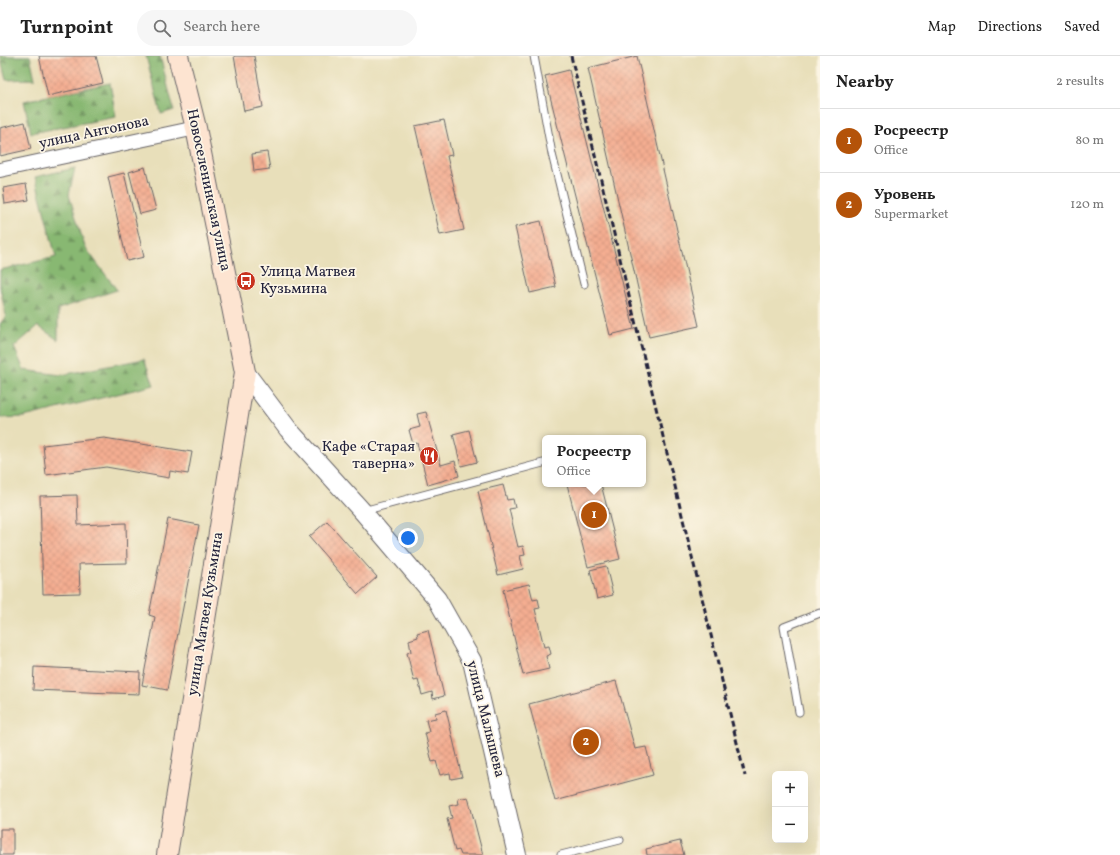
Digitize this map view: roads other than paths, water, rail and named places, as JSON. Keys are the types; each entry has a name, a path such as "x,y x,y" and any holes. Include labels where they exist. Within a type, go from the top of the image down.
{"main road":[{"name":"Новоселенинская улица","path":"178,56 196,128 245,372"},
{"name":"улица Матвея Кузьмина","path":"167,855 245,372"}],"street":[{"name":"улица Антонова","path":"0,170 196,128"},
{"name":"улица Малышева","path":"245,372 288,429 363,512 438,599 472,661 517,855"}],"lane":[{"path":"534,56 552,154 584,284"},
{"path":"363,512 542,463"},
{"path":"799,712 784,627 820,613"},
{"path":"561,855 620,840"}],"railway":[{"path":"571,56 745,776"}],"place":[{"name":"Улица Матвея Кузьмина","path":"246,281"},
{"name":"Кафе «Старая таверна»","path":"429,456"},
{"name":"Росреестр","path":"594,515"},
{"name":"Уровень","path":"586,742"}]}
